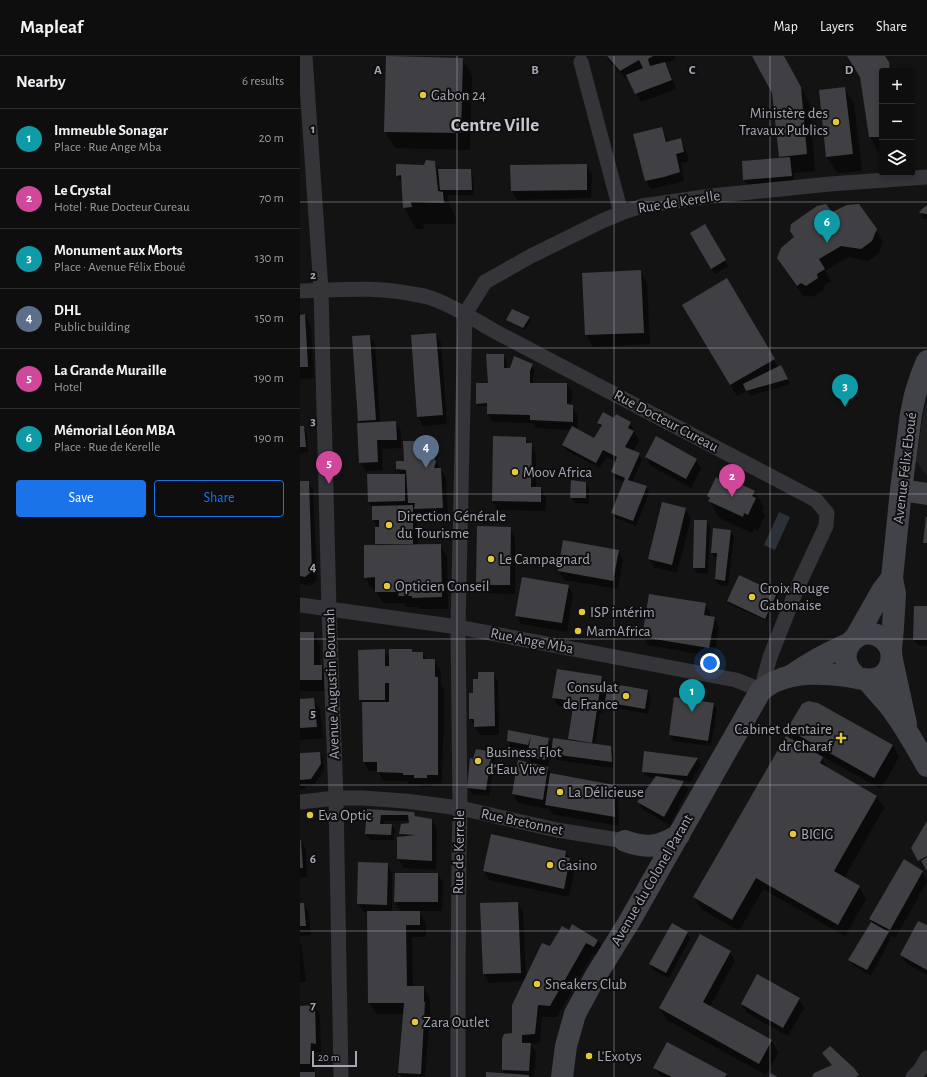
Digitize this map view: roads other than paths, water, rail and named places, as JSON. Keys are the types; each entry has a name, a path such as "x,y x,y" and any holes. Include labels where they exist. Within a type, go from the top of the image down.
{"main road":[{"name":"Avenue Félix Eboué","path":"891,654 894,594 892,578 910,414 927,361"},
{"path":"901,490 927,494"},
{"path":"892,578 882,591 846,650 845,658 851,672 862,679 892,709 927,766"},
{"path":"791,676 816,658 862,634 876,635 887,643 891,654 908,733"},
{"path":"761,690 775,682 791,676 811,674 836,674 862,679 874,679 881,677 886,672 890,666 891,654"},
{"name":"Avenue du Colonel Parant","path":"562,1077 566,1046 575,1014 761,690"},
{"path":"625,841 638,846 651,846 662,843 679,834"},
{"path":"625,841 636,850 643,858 647,866 649,877 648,888"}],"street":[{"name":"Avenue Augustin Boumah","path":"305,56 321,290 329,609 336,798 341,1077"},
{"path":"581,62 621,213"},
{"name":"Rue de Kerelle","path":"465,314 485,282 531,256 602,221 642,206 711,196 830,184 927,177"},
{"name":"Rue Docteur Cureau","path":"300,291 352,288 398,291 430,298 450,306 816,500 827,513 826,526 796,593 770,657 761,690"},
{"name":"Rue de Kerrele","path":"458,1077 460,808 458,627 465,314"},
{"name":"Rue Ange Mba","path":"300,605 458,627 736,680 761,690"},
{"name":"Rue Bretonnet","path":"300,802 336,798 374,798 405,801 460,808 557,830 625,841"},
{"path":"914,1077 927,1058"}],"place":[{"name":"Gabon 24","path":"423,95"},
{"name":"Ministère des Travaux Publics","path":"836,122"},
{"name":"Mémorial Léon MBA","path":"827,243"},
{"name":"Monument aux Morts","path":"845,407"},
{"name":"DHL","path":"426,468"},
{"name":"Moov Africa","path":"515,472"},
{"name":"La Grande Muraille","path":"329,484"},
{"name":"Le Crystal","path":"732,497"},
{"name":"Direction Générale du Tourisme","path":"389,525"},
{"name":"Le Campagnard","path":"491,559"},
{"name":"Opticien Conseil","path":"387,586"},
{"name":"Croix Rouge Gabonaise","path":"752,597"},
{"name":"ISP intérim","path":"582,612"},
{"name":"MamAfrica","path":"578,631"},
{"name":"Consulat de France","path":"626,696"},
{"name":"Immeuble Sonagar","path":"692,712"},
{"name":"Cabinet dentaire dr Charaf","path":"841,738"},
{"name":"Business Flot d'Eau Vive","path":"478,761"},
{"name":"La Délicieuse","path":"560,792"},
{"name":"Eva Optic","path":"310,815"},
{"name":"BICIG","path":"793,834"},
{"name":"Casino","path":"550,865"},
{"name":"Sneakers Club","path":"537,984"},
{"name":"Zara Outlet","path":"415,1022"},
{"name":"L'Exotys","path":"589,1056"}],"district":[{"name":"Centre Ville","path":"495,125"}]}
